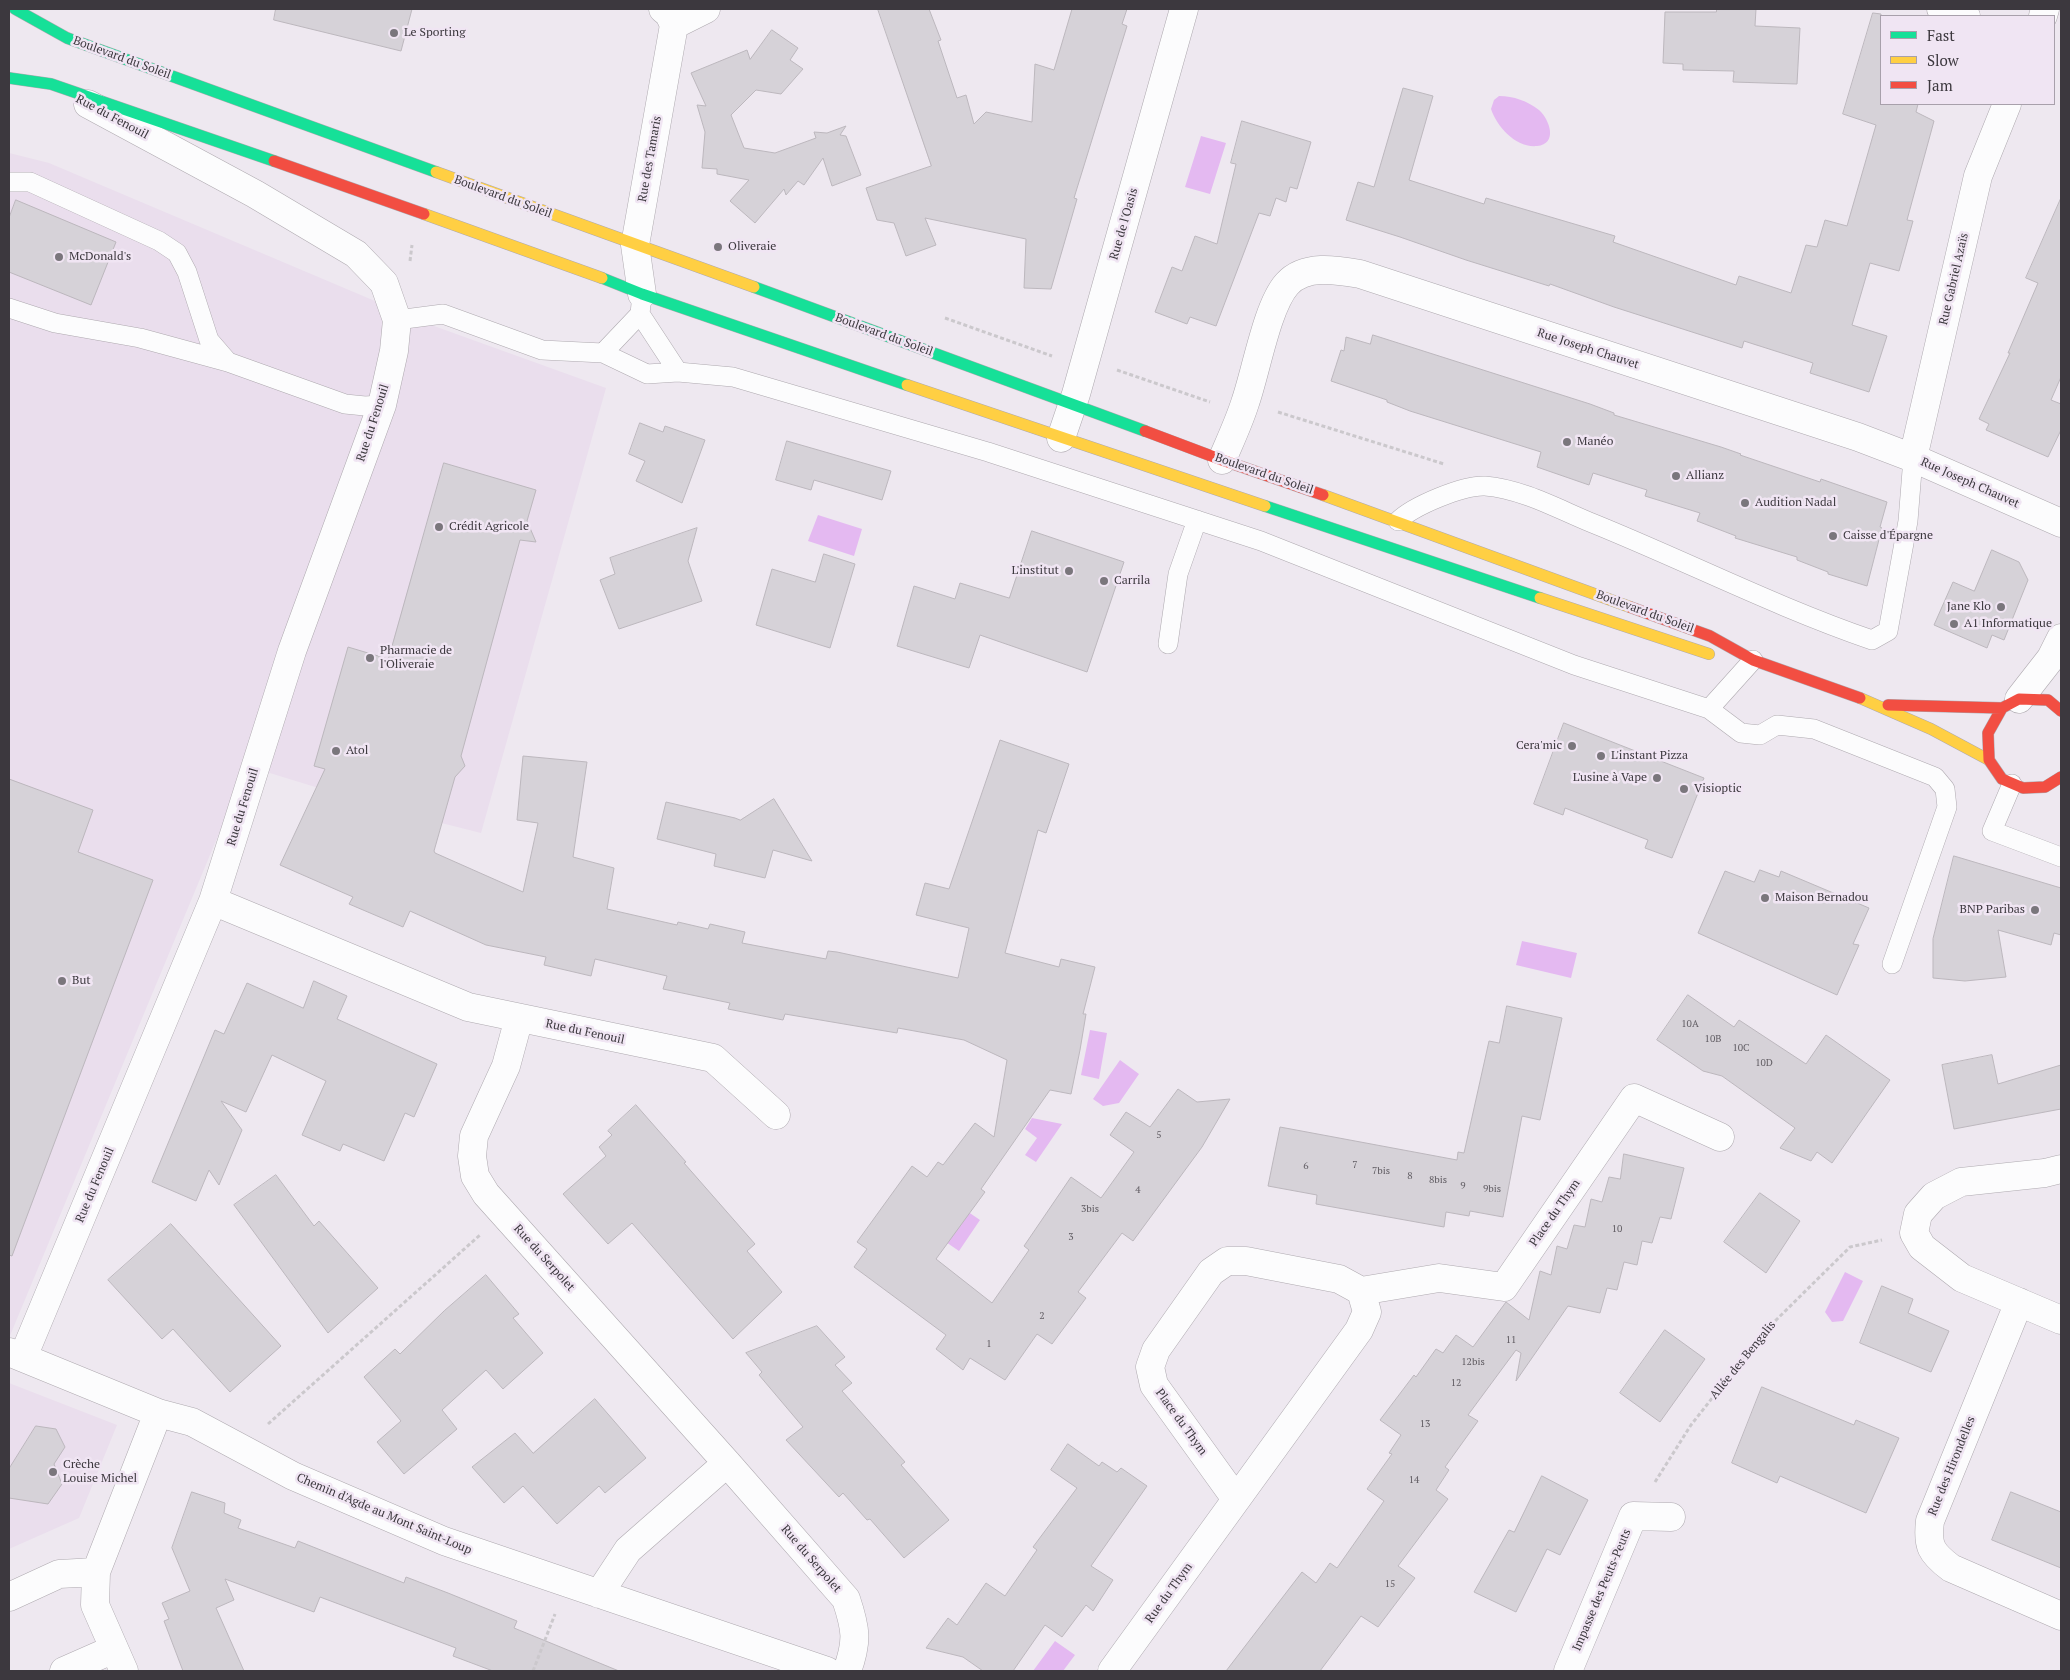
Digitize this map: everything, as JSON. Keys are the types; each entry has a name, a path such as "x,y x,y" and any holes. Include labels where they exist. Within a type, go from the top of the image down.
{"main road":[{"name":"Boulevard du Soleil","path":"14,9 68,38 1073,403 1222,460 1398,521 1710,636 1753,660 1879,705 1931,729 1989,760"},
{"name":"Boulevard du Soleil","path":"9,78 51,84 112,104 592,274 641,304 1061,438 1702,653 1753,660"},
{"name":"Boulevard du Soleil","path":"1879,705 2010,704 2048,700 2061,710"},
{"path":"2010,704 1988,733 1989,760 2002,779 2012,784 2023,788 2045,787 2061,791"},
{"path":"2045,787 2061,776"}],"street":[{"name":"Rue des Tamaris","path":"641,304 635,245 668,17 706,9"},
{"name":"Rue de l'Oasis","path":"1061,438 1073,403 1184,9"},
{"path":"1941,9 1962,15"},
{"name":"Rue du Fenouil","path":"16,1355 213,901 292,650 382,405 394,351 397,320 384,283 356,254 255,194 51,84"},
{"name":"Rue Gabriel Azaïs","path":"1913,458 1978,176 2007,105"},
{"name":"Rue Joseph Chauvet","path":"1222,460 1245,403 1275,304 1288,283 1306,272 1333,269 1360,274 1858,437 1913,458 2061,523"},
{"path":"2010,704 2051,658 2061,638"},
{"name":"Rue du Fenouil","path":"213,901 468,1007 713,1058 776,1115"},
{"name":"Rue du Serpolet","path":"519,1018 506,1066 474,1136 472,1156 479,1182 486,1194 846,1599 855,1624 854,1650 847,1671"},
{"name":"Place du Thym","path":"1231,1507 1154,1385 1150,1367 1156,1350 1211,1272 1227,1261 1246,1261 1339,1280 1361,1291 1439,1278 1504,1287 1634,1098 1720,1138"},
{"path":"2061,1169 2045,1173 1961,1182 1934,1196 1918,1214 1914,1233 1922,1247 1962,1278 2061,1320"},
{"path":"1231,1507 1359,1330 1367,1312 1361,1291"},
{"name":"Rue des Hirondelles","path":"2019,1302 1930,1521 1928,1540 1936,1557 1951,1568 2061,1616"},
{"name":"Chemin d'Agde au Mont Saint-Loup","path":"16,1355 158,1414 192,1422 294,1476 444,1541 827,1671"},
{"path":"64,1671 119,1660 95,1605 96,1572 158,1414"},
{"path":"599,1594 628,1550 727,1463"},
{"name":"Rue du Thym","path":"1112,1671 1231,1507"},
{"name":"Impasse des Peuts-Peuts","path":"1568,1671 1633,1516 1671,1517"},
{"path":"9,1596 59,1574 96,1572"}],"lane":[{"path":"9,182 30,182 159,241 176,253 187,272 208,340 228,362"},
{"path":"603,353 641,304 678,372"},
{"path":"9,308 55,323 140,338 228,362 345,404 382,405"},
{"path":"397,320 443,314 542,350 603,353 648,374 678,372 733,377 988,452 1261,541 1574,665 1709,709 1741,733 1760,736 1777,726 1814,729 1935,776 1945,789 1947,808 1892,964"},
{"path":"1398,521 1405,514 1447,494 1483,486 1513,491 1628,537 1820,622 1872,640 1888,631 1908,521 1913,458"},
{"path":"1168,644 1178,574 1197,520"},
{"path":"1709,709 1753,660"},
{"path":"2012,784 1992,831 2061,856"}],"path":[{"path":"410,267 412,240"},
{"path":"241,1449 504,1213"},
{"name":"Allée des Bengalis","path":"1633,1516 1691,1425 1764,1332 1850,1247 1914,1233"},
{"path":"533,1671 568,1584"}],"shaded area":[{"path":"1499,96 1520,100 1539,110 1549,125 1550,136 1548,141 1537,146 1529,146 1508,135 1498,123 1491,109 1494,100"},
{"path":"1201,136 1226,143 1210,194 1185,187"},
{"path":"9,153 49,163 434,326 606,388 481,833 390,810 247,766 9,1338"},
{"path":"818,515 862,529 854,556 808,541"},
{"path":"1522,941 1577,953 1571,978 1516,965"},
{"path":"1090,1030 1107,1033 1099,1079 1081,1075"},
{"path":"1120,1060 1139,1074 1119,1103 1103,1106 1093,1099"},
{"path":"1032,1118 1062,1124 1036,1162 1025,1155 1037,1138 1025,1129"},
{"path":"961,1207 980,1220 959,1251 940,1238"},
{"path":"1845,1272 1863,1281 1843,1321 1832,1322 1825,1312"},
{"name":"Crèche Louise Michel","path":"9,1383 117,1425 79,1518 9,1549"},
{"path":"1055,1641 1075,1655 1063,1671 1033,1671"}],"building":[{"path":"276,9 412,9 401,51 274,20"},
{"path":"878,9 929,9 941,40 938,41 957,98 966,95 974,124 986,112 1032,122 1035,64 1054,70 1072,9 1127,9 1122,24 1127,26 1074,198 1077,199 1051,289 1024,288 1026,239 925,218 936,245 906,256 894,223 877,220 866,188 931,166"},
{"path":"1717,9 1756,9 1755,26 1800,28 1797,84 1733,82 1734,71 1683,70 1683,64 1663,63 1665,12 1716,12"},
{"path":"1873,13 1881,14 1880,105 1918,105 1916,112 1934,121 1907,220 1913,221 1899,271 1870,263 1852,325 1887,336 1869,392 1810,373 1813,363 1744,341 1742,348 1614,307 1550,284 1549,286 1466,260 1346,220 1358,182 1374,187 1403,88 1433,96 1409,180 1484,204 1486,198 1615,236 1613,242 1736,285 1739,276 1791,293 1806,245 1817,247 1825,220 1847,226 1876,125 1843,114"},
{"path":"772,30 798,48 790,60 803,69 781,94 756,90 731,115 744,148 775,153 816,138 814,132 827,133 846,126 840,135 846,136 861,175 832,186 823,158 804,185 798,181 786,195 784,189 755,223 730,201 749,180 717,174 717,169 702,168 705,132 697,105 706,106 691,73 747,50 750,59"},
{"path":"1242,121 1311,142 1297,189 1290,187 1286,202 1276,198 1270,216 1259,213 1216,326 1190,317 1187,324 1155,312 1172,267 1182,271 1195,236 1217,244 1236,164 1231,163"},
{"path":"2061,198 2061,377 2051,400 2061,404 2061,430 2048,457 1986,430 1989,424 1979,419 2010,353 2008,353 2038,283 2026,278"},
{"name":"McDonald's","path":"16,200 116,242 91,305 9,272 9,218"},
{"path":"1373,335 1590,404 1614,413 1614,415 1721,447 1820,482 1821,479 1887,502 1867,586 1828,574 1828,572 1797,560 1797,557 1735,538 1736,536 1697,521 1700,513 1645,496 1647,490 1593,473 1589,485 1537,467 1541,452 1410,411 1387,402 1387,400 1331,381 1341,350 1344,351 1346,337 1370,344"},
{"path":"640,423 663,432 665,426 705,440 682,503 636,481 645,461 629,454"},
{"path":"787,441 891,471 882,500 814,480 811,490 776,480"},
{"path":"444,463 536,490 527,521 536,542 520,540 461,756 465,766 455,777 435,853 523,892 538,823 517,820 523,756 587,762 573,857 614,868 607,909 677,925 678,922 708,929 710,924 745,932 742,943 826,959 828,951 837,952 958,978 969,928 916,915 925,883 949,889 1000,740 1069,764 1046,833 1038,830 1005,953 1059,967 1061,959 1095,967 1083,1014 1086,1014 1071,1094 1050,1090 981,1189 985,1192 936,1259 992,1303 1029,1250 1024,1246 1071,1177 1101,1198 1134,1152 1110,1135 1126,1112 1150,1127 1178,1089 1197,1102 1230,1099 1202,1147 1133,1241 1122,1233 1078,1292 1086,1298 1052,1344 1037,1334 1005,1380 970,1358 963,1370 936,1349 946,1335 854,1267 867,1249 857,1242 912,1166 927,1177 938,1162 943,1165 975,1123 994,1137 1007,1060 964,1040 898,1028 897,1033 785,1014 783,1020 728,1009 730,1003 663,989 667,976 595,959 591,976 544,965 546,957 486,945 410,911 403,927 349,904 353,897 280,865 325,769 314,766 348,647 388,659"},
{"path":"697,528 688,561 702,601 619,629 600,580 615,574 610,558"},
{"path":"1032,531 1124,562 1087,672 980,635 969,668 897,646 914,586 955,599 960,583 1009,598"},
{"path":"1992,550 2019,562 2028,580 2004,640 1992,635 1987,648 1934,625 1953,582 1974,591"},
{"path":"824,554 855,564 830,648 756,625 772,569 815,582"},
{"path":"1564,723 1704,778 1672,858 1645,848 1648,840 1565,808 1563,815 1534,804"},
{"name":"But","path":"9,779 93,810 78,852 153,880 12,1256 9,1255"},
{"path":"774,799 812,861 773,850 765,878 714,866 716,854 657,839 666,802 740,820"},
{"path":"1954,856 2061,888 2061,935 2054,933 2051,945 1998,930 2006,977 1965,981 1933,978 1933,939"},
{"path":"1760,870 1779,877 1781,871 1869,908 1853,944 1859,945 1837,995 1698,933 1725,871 1754,882"},
{"path":"314,981 347,996 337,1019 437,1064 414,1117 405,1113 384,1161 343,1144 340,1151 302,1135 326,1081 272,1055 246,1112 221,1101 242,1130 219,1185 209,1170 196,1201 152,1182 215,1030 224,1034 247,983 303,1008"},
{"path":"1688,995 1734,1027 1739,1020 1806,1064 1826,1035 1890,1080 1832,1163 1817,1152 1811,1161 1780,1148 1795,1128 1722,1076 1703,1071 1657,1040"},
{"path":"1507,1006 1562,1018 1540,1120 1522,1116 1503,1217 1470,1211 1469,1216 1446,1212 1444,1227 1316,1204 1317,1195 1268,1186 1280,1127 1457,1160 1458,1152 1464,1153 1489,1041 1499,1043"},
{"path":"1992,1055 1998,1084 2061,1065 2061,1109 1954,1129 1942,1065"},
{"path":"636,1105 755,1244 747,1251 782,1292 733,1339 632,1223 608,1244 563,1194 606,1156 599,1147 612,1135 608,1131"},
{"path":"1624,1154 1684,1168 1671,1219 1660,1217 1652,1243 1642,1241 1637,1265 1624,1262 1617,1290 1607,1288 1600,1313 1568,1306 1516,1381 1521,1353 1516,1350 1468,1415 1478,1421 1445,1467 1449,1470 1436,1490 1448,1499 1398,1566 1415,1578 1378,1627 1361,1616 1320,1671 1226,1671 1302,1572 1316,1583 1330,1563 1337,1568 1384,1501 1367,1489 1392,1454 1389,1453 1401,1435 1380,1420 1414,1375 1416,1377 1436,1349 1443,1353 1456,1335 1473,1347 1506,1302 1529,1320 1540,1271 1551,1275 1557,1246 1567,1249 1574,1225 1585,1227 1591,1199 1602,1202 1609,1177 1620,1179"},
{"path":"276,1175 314,1226 319,1221 378,1288 328,1333 234,1205"},
{"path":"1760,1193 1800,1221 1766,1273 1724,1242"},
{"path":"171,1224 281,1346 230,1392 173,1329 162,1339 108,1280"},
{"path":"486,1275 519,1314 513,1318 543,1353 503,1389 486,1370 442,1410 457,1429 404,1474 377,1442 401,1421 364,1377 395,1349 400,1354 444,1311"},
{"path":"1882,1286 1913,1299 1908,1313 1949,1331 1931,1372 1860,1343"},
{"path":"817,1326 845,1357 835,1365 852,1383 842,1391 905,1462 901,1465 949,1520 904,1558 870,1519 867,1520 843,1493 839,1497 786,1440 803,1427 759,1375 762,1372 746,1353"},
{"path":"1665,1330 1705,1359 1660,1422 1620,1393"},
{"path":"1762,1387 1854,1425 1856,1420 1899,1438 1866,1513 1780,1476 1777,1483 1732,1463"},
{"path":"595,1399 646,1458 605,1493 599,1486 557,1524 523,1486 504,1503 472,1467 515,1433 533,1453"},
{"path":"36,1426 56,1429 65,1447 54,1464 62,1484 48,1504 9,1498 9,1469"},
{"path":"1068,1444 1099,1466 1102,1462 1117,1472 1121,1468 1147,1486 1091,1566 1113,1580 1093,1611 1086,1605 1062,1637 1045,1625 1013,1671 983,1671 963,1657 926,1648 948,1618 957,1625 986,1583 1005,1596 1037,1550 1033,1547 1077,1488 1051,1470"},
{"path":"1542,1476 1588,1500 1560,1555 1547,1549 1516,1612 1474,1592 1509,1530 1514,1532"},
{"path":"192,1492 225,1503 224,1513 241,1520 238,1528 295,1548 298,1541 404,1583 406,1577 517,1621 514,1628 619,1671 493,1671 453,1656 456,1648 320,1597 314,1612 225,1579 234,1600 216,1608 244,1671 183,1671 164,1621 169,1619 162,1603 190,1591 172,1548"},
{"path":"2011,1492 2061,1512 2061,1568 1992,1540"}],"traffic: fast":[{"path":"15,9 67,38 436,172"},
{"path":"9,78 51,84 274,161"},
{"path":"602,278 642,294 907,385"},
{"path":"754,287 1145,431"},
{"path":"1265,506 1540,598"}],"traffic: slow":[{"path":"436,172 754,287"},
{"path":"424,214 602,278"},
{"path":"907,385 1265,506"},
{"path":"1323,495 1630,607"},
{"path":"1540,598 1709,654"},
{"path":"1860,698 1931,729 1989,760"}],"traffic: jam":[{"path":"274,161 424,214"},
{"path":"1145,431 1323,495"},
{"path":"1630,607 1710,636 1753,660 1860,698"},
{"path":"2061,711 2048,700 2019,699 2002,708 1988,733 1989,760 2002,779 2023,788 2045,787 2061,777"},
{"path":"1888,705 2002,708"}],"place":[{"name":"Le Sporting","path":"394,33"},
{"name":"Oliveraie","path":"718,247"},
{"name":"McDonald's","path":"59,257"},
{"name":"Manéo","path":"1567,442"},
{"name":"Allianz","path":"1676,476"},
{"name":"Audition Nadal","path":"1745,503"},
{"name":"Crédit Agricole","path":"439,527"},
{"name":"Caisse d'Épargne","path":"1833,536"},
{"name":"L'institut","path":"1069,571"},
{"name":"Carrila","path":"1104,581"},
{"name":"Jane Klo","path":"2001,607"},
{"name":"A1 Informatique","path":"1954,624"},
{"name":"Pharmacie de l'Oliveraie","path":"370,658"},
{"name":"Cera'mic","path":"1572,746"},
{"name":"Atol","path":"336,751"},
{"name":"L'instant Pizza","path":"1601,756"},
{"name":"L'usine à Vape","path":"1657,778"},
{"name":"Visioptic","path":"1684,789"},
{"name":"Maison Bernadou","path":"1765,898"},
{"name":"BNP Paribas","path":"2035,910"},
{"name":"But","path":"62,981"},
{"name":"Crèche Louise Michel","path":"53,1472"}]}
